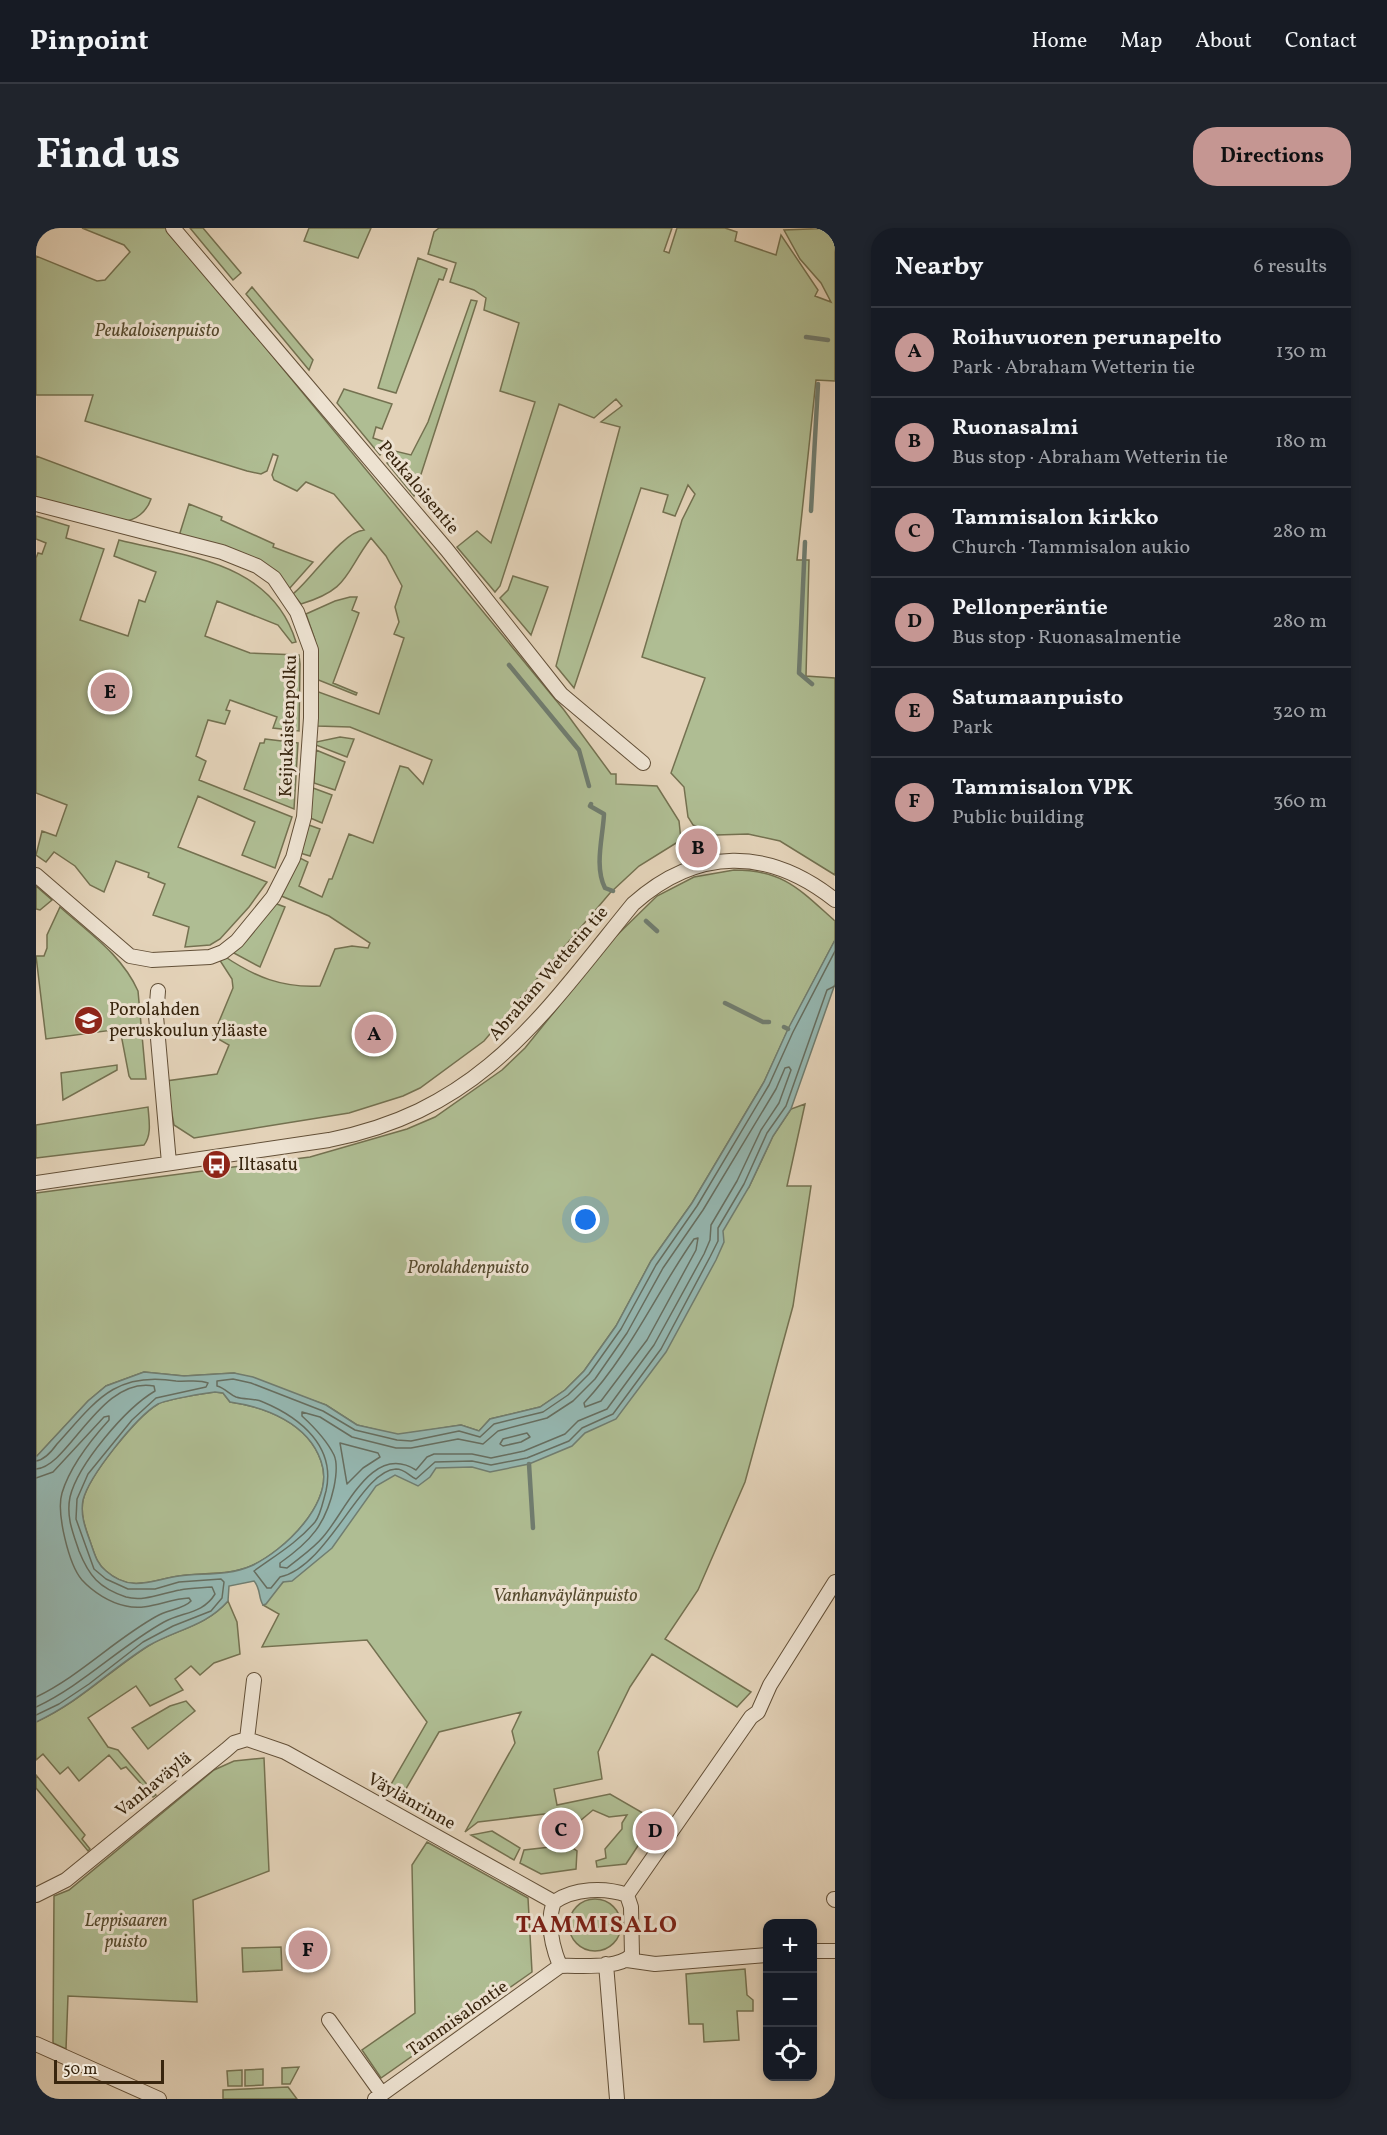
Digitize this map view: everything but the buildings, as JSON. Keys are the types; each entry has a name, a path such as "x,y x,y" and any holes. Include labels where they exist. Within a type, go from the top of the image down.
{"street":[{"name":"Peukaloisentie","path":"173,228 447,550 561,694 644,763"},
{"name":"Keijukaistenpolku","path":"36,504 222,552 257,566 274,578 288,595 306,632 311,650 311,718 304,818 299,840 284,879 256,919 223,952 198,960 139,958 126,954 36,875"},
{"name":"Abraham Wetterin tie","path":"36,1183 357,1135 395,1123 437,1104 469,1083 519,1040 633,904 648,891 690,867 735,860 772,865 803,878 835,900"},
{"path":"158,991 156,1016 169,1163"},
{"path":"627,1895 751,1717 758,1712 770,1685 835,1582"},
{"path":"247,1739 254,1680"},
{"name":"Vanhaväylä","path":"36,1896 66,1880 234,1743 247,1739"},
{"name":"Väylänrinne","path":"247,1739 285,1752 554,1902"},
{"path":"627,1895 597,1890 563,1895 554,1902 550,1917 552,1945 560,1966 606,1964 627,1960 655,1964 763,1955"},
{"path":"627,1895 631,1907 632,1955 627,1960"},
{"path":"817,1951 835,1951"},
{"path":"606,1964 617,2099"},
{"name":"Tammisalontie","path":"379,2096 560,1966"},
{"path":"329,2020 379,2096"},
{"path":"36,2044 159,2099"}],"green space":[{"name":"Peukaloisenpuisto","path":"82,228 167,228 564,710 611,774 616,774 616,784 657,786 679,821 681,840 639,866 610,893 484,1041 420,1088 403,1096 349,1113 194,1138 174,1125 166,1081 217,1074 229,1045 213,1036 233,988 232,979 219,959 224,956 269,980 293,985 320,986 335,949 352,946 368,948 370,943 329,916 279,895 298,857 308,862 299,886 322,897 329,879 332,879 349,834 373,843 400,766 408,768 423,784 432,760 350,727 317,726 316,691 379,714 404,638 394,634 399,622 395,607 402,586 386,556 371,538 338,586 301,604 293,594 337,547 355,533 364,530 334,494 306,482 297,491 274,480 272,475 278,456 273,454 267,471 261,474 247,471 85,421 93,395 36,395 36,256 97,281 105,280 130,252 124,245"},
{"path":"190,228 203,228 241,273 233,280"},
{"path":"309,228 371,228 358,258 304,241"},
{"path":"439,228 672,228 664,251 669,253 677,228 725,228 737,232 735,241 776,255 781,235 818,290 815,296 831,302 821,283 800,259 784,230 835,228 835,381 816,380 797,560 809,560 806,676 835,678 835,875 780,841 748,834 716,835 693,825 688,817 684,787 671,773 705,678 642,657 682,520 695,494 688,485 675,516 663,512 668,495 641,488 574,688 556,666 620,427 601,422 622,406 616,399 594,418 559,404 500,586 495,592 457,547 477,531 491,543 535,402 500,391 519,323 484,310 486,298 474,290 450,282 456,263 428,254 434,232"},
{"path":"418,258 447,269 443,280 439,279 396,393 378,388"},
{"path":"252,287 313,360 309,370 246,294"},
{"path":"471,300 477,301 414,496 387,463 395,451 411,455 428,422"},
{"path":"344,389 392,404 382,429 376,427 373,438 388,443 380,455 337,403"},
{"path":"36,456 151,499 147,508 140,514 123,521 92,515 36,497"},
{"path":"189,504 222,517 221,520 274,544 273,547 313,562 289,589 261,563 248,555 179,536"},
{"path":"36,516 69,526 66,538 104,549 80,620 128,636 139,600 145,602 156,572 114,556 119,540 199,559 224,567 248,579 268,595 284,615 296,642 292,643 278,625 217,601 205,636 250,653 299,655 300,664 299,731 273,728 277,717 230,700 226,710 230,711 225,724 208,720 196,756 206,761 199,780 292,817 275,868 242,855 255,822 198,796 178,847 267,882 249,907 220,939 210,945 185,947 189,927 153,915 165,884 148,877 149,873 116,861 104,892 90,885 75,866 54,852 46,862 36,855 42,831 56,836 67,805 36,793 36,558 38,553 42,554 46,543 36,539"},
{"path":"513,576 548,587 531,635 500,598 508,590"},
{"path":"350,597 357,597 352,610 359,613 333,683 357,693 356,695 316,679 315,640 306,614"},
{"path":"340,737 354,739 347,757 316,745 316,742"},
{"path":"265,739 298,743 294,809 244,789 260,743 264,743"},
{"path":"316,750 345,762 335,790 314,783"},
{"path":"313,788 332,795 322,823 308,817"},
{"path":"306,824 320,829 310,856 300,853"},
{"name":"Porolahdenpuisto","path":"734,870 751,871 779,878 801,891 835,921 835,940 764,1082 692,1203 651,1261 616,1326 584,1371 565,1390 540,1407 490,1419 479,1431 461,1425 398,1435 357,1425 326,1405 234,1373 184,1376 144,1372 106,1386 88,1401 36,1457 36,1193 310,1157 407,1129 435,1117 502,1070 525,1048 613,939 657,896 694,877"},
{"path":"36,886 52,900 40,910 36,909"},
{"path":"274,903 285,907 260,967 232,952"},
{"path":"60,907 114,955 138,991 146,1079 131,1079 129,1076 120,1029 46,1039 36,956 44,956 47,948 47,935"},
{"path":"117,1065 117,1070 63,1100 61,1073"},
{"name":"Vanhanväylänpuisto","path":"805,1104 787,1186 811,1186 793,1306 745,1482 698,1590 665,1639 751,1692 737,1707 652,1654 630,1687 598,1752 602,1779 554,1789 557,1805 610,1794 655,1820 626,1864 597,1867 596,1861 606,1858 605,1849 622,1829 622,1823 627,1815 609,1817 593,1810 581,1820 570,1822 569,1811 478,1822 465,1832 515,1743 512,1731 521,1712 439,1732 400,1799 386,1793 427,1722 367,1640 262,1647 279,1614 263,1605 377,1475 523,1450 749,1187 773,1136 791,1109"},
{"path":"148,1107 149,1132 144,1145 36,1158 36,1125"},
{"path":"215,1392 223,1393 230,1402 257,1408 284,1419 306,1436 321,1461 324,1477 321,1493 314,1508 292,1537 251,1566 224,1573 179,1576 142,1583 124,1582 115,1578 98,1562 85,1528 82,1506 87,1490 114,1448 138,1421 158,1404"},
{"path":"228,1601 237,1622 240,1654 214,1663 200,1675 191,1666 175,1679 183,1690 150,1706 136,1686 88,1718 108,1747 118,1750 156,1795 153,1797 126,1767 121,1769 109,1755 79,1781 68,1767 60,1774 43,1754 36,1760 36,1722 67,1705 148,1646 210,1617"},
{"path":"186,1701 195,1711 148,1749 132,1728 170,1706"},
{"name":"Leppisaaren puisto","path":"264,1758 269,1871 193,1900 197,2002 68,1996 66,2049 53,2043 54,1896 69,1890 214,1770 234,1761"},
{"path":"36,1775 85,1835 82,1839 90,1849 88,1851 36,1788"},
{"path":"492,1831 520,1848 514,1860 471,1835"},
{"path":"427,1842 528,1898 532,1972 381,2078 362,2050 415,2013 412,1865"},
{"path":"568,1845 577,1851 576,1869 541,1874 520,1863 524,1850"},
{"path":"590,1899 600,1899 610,1903 617,1910 621,1925 617,1940 610,1947 600,1951 590,1951 580,1947 573,1940 569,1930 569,1920 573,1910 580,1903"},
{"path":"281,1947 282,1970 243,1972 242,1948"},
{"path":"745,1969 747,1995 753,2000 753,2011 737,2011 739,2040 704,2042 703,2024 689,2024 686,1974"},
{"path":"299,2067 290,2084 282,2084 282,2068"},
{"path":"263,2069 263,2085 245,2086 245,2070"},
{"path":"242,2070 242,2086 228,2086 227,2071"},
{"path":"288,2087 297,2099 223,2099 223,2090"}],"water":[{"path":"835,940 835,984 791,1109 773,1136 749,1187 723,1231 724,1242 716,1260 666,1352 616,1419 585,1433 572,1446 529,1464 490,1472 472,1467 436,1468 430,1477 418,1486 395,1475 376,1486 332,1548 292,1581 283,1582 266,1604 263,1605 254,1581 229,1586 228,1601 210,1617 148,1646 67,1705 36,1722 36,1457 88,1401 106,1386 144,1372 184,1376 234,1373 253,1377 326,1405 357,1425 398,1434 461,1425 479,1431 490,1419 540,1407 565,1390 584,1371 616,1326 651,1261 692,1203 764,1082 788,1029","holes":["223,1393 230,1402 257,1408 284,1419 306,1436 321,1461 324,1477 321,1493 314,1508 292,1537 251,1566 224,1573 179,1576 142,1583 124,1582 115,1578 98,1562 84,1523 83,1500 94,1477 126,1434 158,1404 203,1394"]}],"waterway":[{"path":"806,337 828,340"},
{"path":"811,511 818,384"},
{"path":"805,542 799,673 812,684"},
{"path":"509,665 579,750 589,786"},
{"path":"591,804 590,806 604,814 600,870 605,888 613,891"},
{"path":"646,921 657,931"},
{"path":"725,1003 763,1022 769,1022"},
{"path":"784,1027 788,1029"},
{"path":"529,1464 533,1528"}],"place":[{"name":"Satumaanpuisto","path":"110,692"},
{"name":"Ruonasalmi","path":"698,848"},
{"name":"Porolahden peruskoulun yläaste","path":"88,1020"},
{"name":"Roihuvuoren perunapelto","path":"374,1034"},
{"name":"Iltasatu","path":"217,1165"},
{"name":"Tammisalon kirkko","path":"561,1830"},
{"name":"Pellonperäntie","path":"655,1831"},
{"name":"Tammisalon VPK","path":"308,1950"}],"district":[{"name":"TAMMISALO","path":"597,1926"}]}
